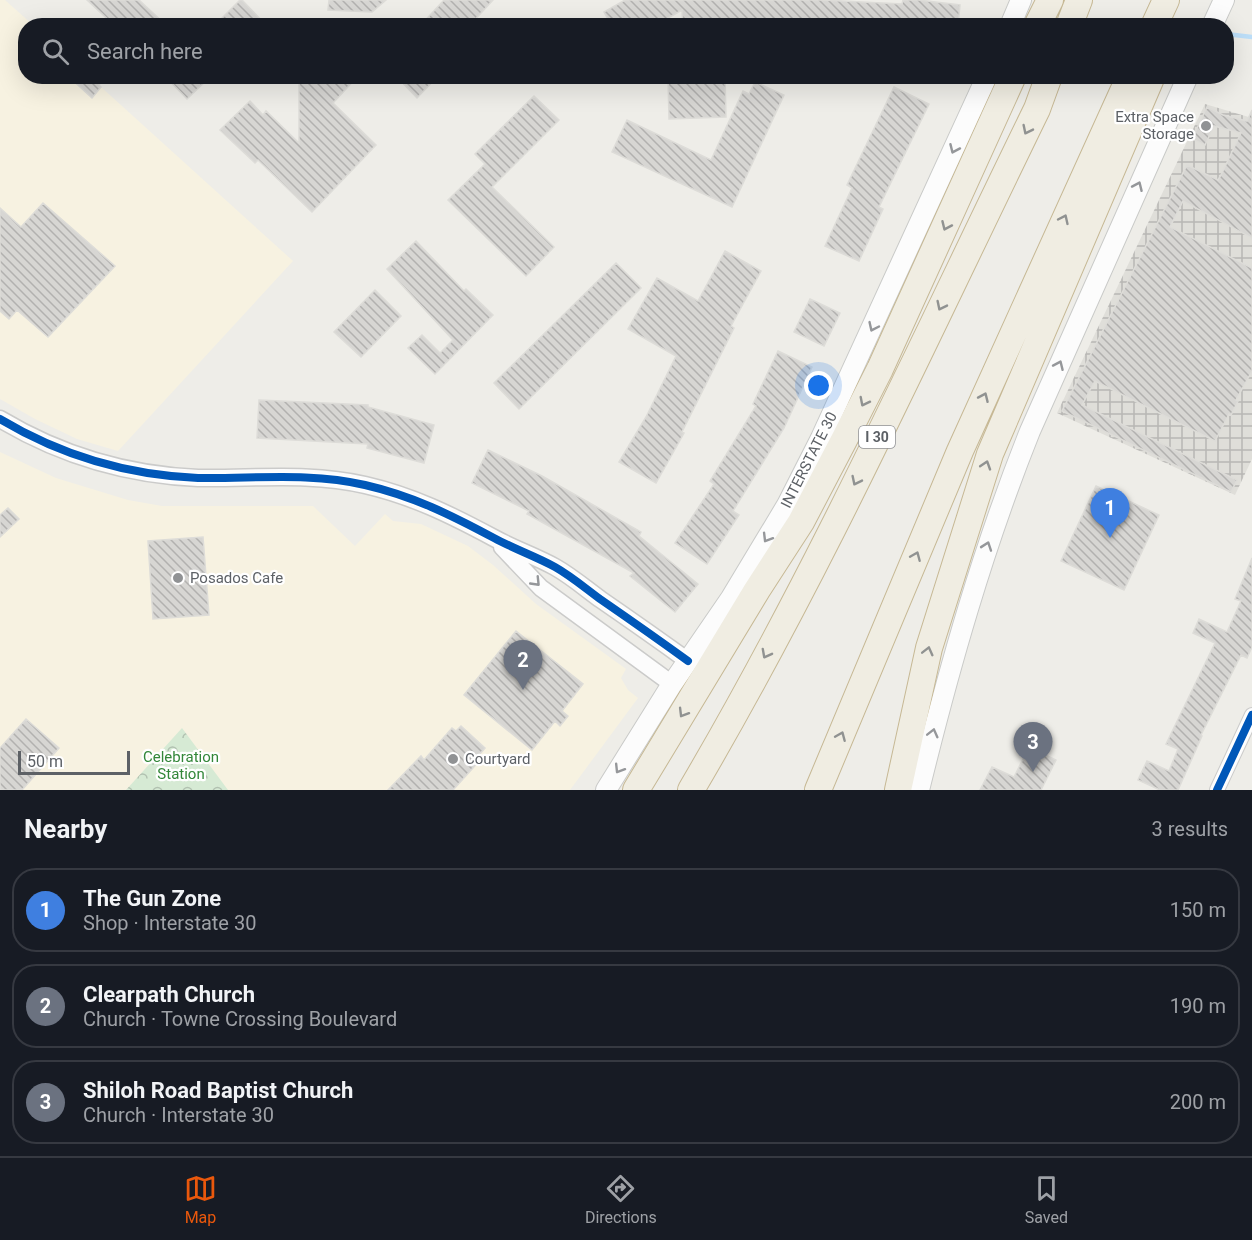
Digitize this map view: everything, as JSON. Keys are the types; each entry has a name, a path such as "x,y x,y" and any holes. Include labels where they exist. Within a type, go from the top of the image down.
{"highway":[{"path":"1041,18 1050,0"},
{"path":"1072,18 1078,0"},
{"path":"1158,18 1166,0"},
{"path":"1175,18 1181,0"},
{"path":"636,790 701,662 801,522 880,369 1009,84"},
{"name":"I 30","path":"691,790 726,730 830,534 1037,109 1046,84"},
{"path":"818,790 960,451 1126,84"},
{"path":"898,790 929,648 990,454 1149,84"}],"main road":[{"path":"1013,18 1021,0"},
{"path":"1216,18 1224,0"},
{"name":"INTERSTATE 30","path":"606,790 672,684 701,662 731,598 787,505 821,438 983,84"},
{"path":"919,790 978,571 1006,491 1184,84"}],"street":[{"path":"0,419 46,444 118,467 197,478 308,477 363,484 438,508 556,568 701,662"},
{"path":"496,539 541,588 672,684"},
{"path":"1217,790 1248,734 1252,715"}],"shaded area":[{"path":"0,0 5,0 25,18 18,18 18,84 98,84 293,261 118,451 77,439 0,399"},
{"name":"Extra Space Storage","path":"1205,104 1252,118 1252,459 1235,495 1057,413"},
{"path":"0,452 56,478 128,500 162,506 313,506 355,546 385,514 393,521 421,524 468,546 536,604 626,669 621,678 628,690 638,698 570,790 0,790"}],"green space":[{"name":"Celebration Station","path":"182,728 228,790 126,790"}],"building":[{"path":"87,0 139,0 158,18 106,18"},
{"path":"242,0 259,18 222,18"},
{"path":"329,0 386,0 372,12 328,10"},
{"path":"444,0 493,0 476,18 427,18"},
{"path":"625,0 822,0 902,4 903,0 919,0 960,5 959,18 682,18 682,10 668,18 607,18 604,12"},
{"path":"77,84 100,84 101,87 92,98"},
{"path":"173,84 203,84 187,99"},
{"path":"299,84 351,84 333,103 376,145 312,212 258,160 255,163 220,130 250,101 263,115 266,111 299,143"},
{"path":"404,84 430,84 417,98"},
{"path":"668,84 725,84 726,117 669,119"},
{"path":"754,84 759,84 784,95 732,207 612,152 627,120 711,160 743,91 749,94"},
{"path":"894,87 929,104 879,207 883,209 859,261 825,246 852,188 847,185"},
{"path":"534,96 559,120 492,187 554,247 526,276 448,200 485,164 475,154"},
{"name":"Extra Space Storage","path":"1207,107 1223,115 1247,121 1252,110 1252,238 1183,201 1170,227 1252,268 1252,371 1236,400 1238,401 1231,415 1229,414 1215,441 1095,381 1082,405 1237,480 1231,492 1062,411 1187,165 1218,180 1221,175 1241,133 1214,126 1205,145 1192,139"},
{"path":"43,203 115,266 48,337 17,310 9,319 0,311 0,208 21,227"},
{"path":"416,241 464,291 466,289 493,315 435,374 408,348 422,335 440,353 453,340 387,269"},
{"path":"725,251 761,271 731,326 734,328 682,432 684,433 656,483 619,462 646,417 676,356 628,329 657,278 698,301"},
{"path":"616,263 641,288 519,409 494,383"},
{"path":"375,290 401,316 361,357 334,332"},
{"path":"810,299 840,313 824,346 794,332"},
{"path":"778,351 812,367 784,428 733,511 739,515 707,564 675,543 714,484 710,481 756,406 753,404"},
{"path":"259,400 368,405 368,407 434,425 424,463 367,448 368,444 257,438"},
{"path":"488,450 542,476 641,532 639,536 698,584 675,612 630,576 634,573 527,514 529,511 472,483"},
{"path":"1096,486 1159,515 1124,590 1061,561"},
{"path":"8,508 19,519 0,537 0,515"},
{"name":"Posados Cafe","path":"203,537 209,615 153,619 148,541"},
{"path":"1252,558 1252,647 1247,658 1241,655 1201,735 1178,790 1160,790 1138,780 1147,761 1169,771 1178,749 1166,744 1215,643 1193,633 1199,619 1227,632 1241,601 1235,599"},
{"path":"516,631 583,684 562,711 568,716 560,726 555,721 532,750 464,695"},
{"path":"26,719 59,748 22,790 0,790 0,748"},
{"name":"Courtyard","path":"461,726 485,748 479,755 482,758 453,790 388,790 421,756 424,760 452,728 456,731"},
{"path":"1029,747 1056,760 1041,790 980,790 992,767 1014,777"}],"waterway":[{"path":"1234,35 1252,37"}],"cycle path":[{"path":"0,419 71,453 120,468 146,473 198,478 323,479 365,485 399,495 447,514 555,567 688,661"},
{"path":"1217,790 1252,715"}],"place":[{"name":"Extra Space Storage","path":"1206,126"},
{"name":"The Gun Zone","path":"1110,538"},
{"name":"Posados Cafe","path":"178,578"},
{"name":"Clearpath Church","path":"523,690"},
{"name":"Courtyard","path":"453,759"},
{"name":"Shiloh Road Baptist Church","path":"1033,772"}]}
